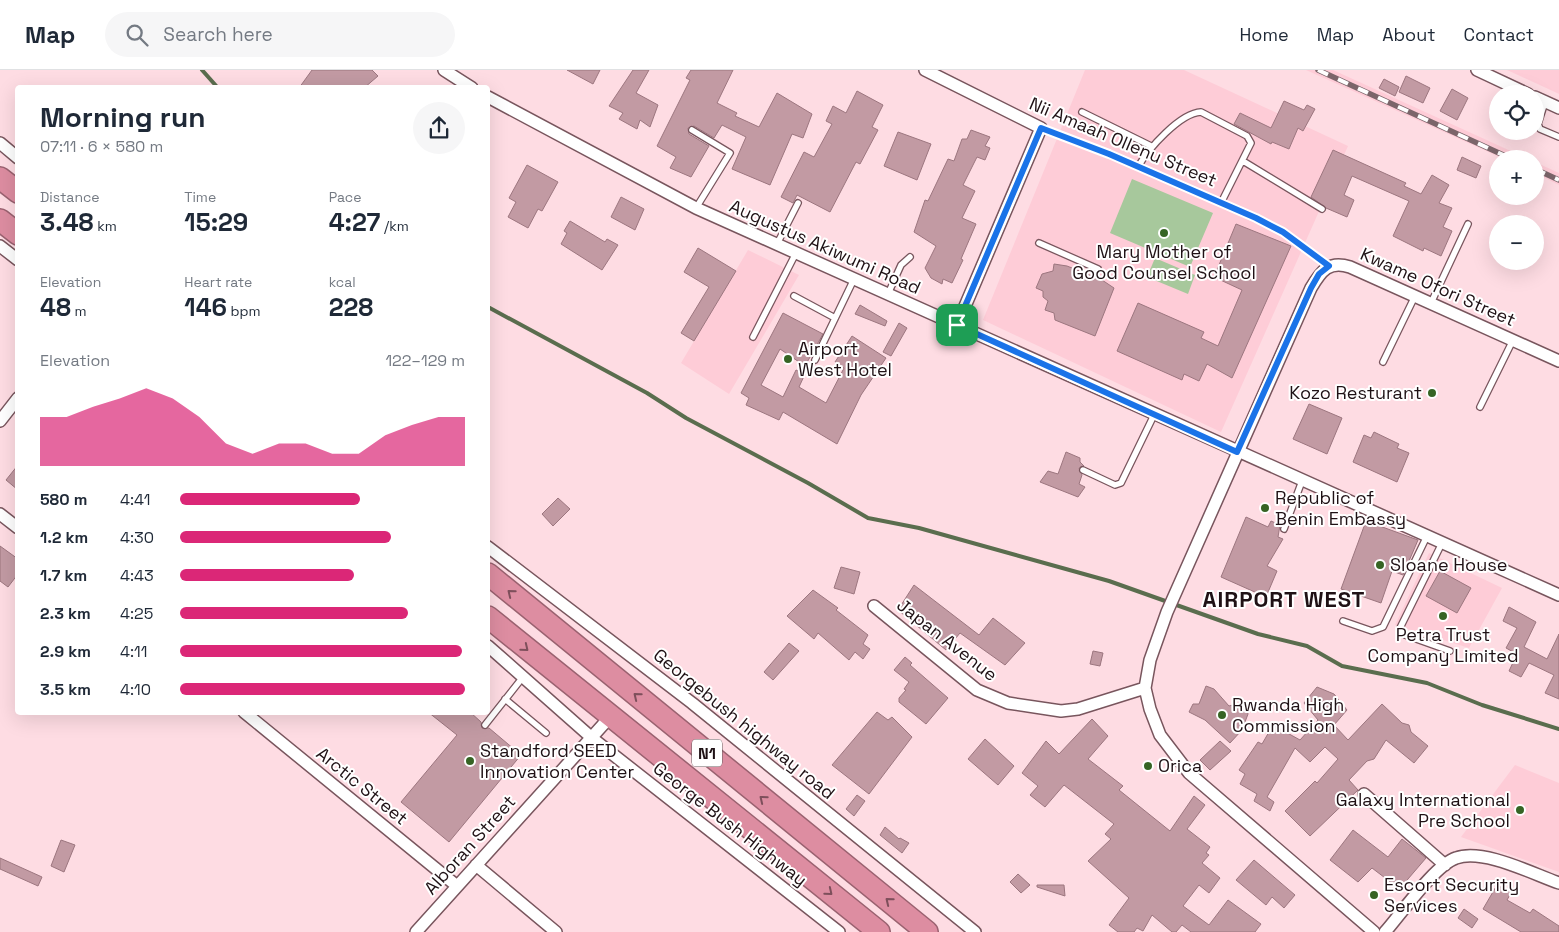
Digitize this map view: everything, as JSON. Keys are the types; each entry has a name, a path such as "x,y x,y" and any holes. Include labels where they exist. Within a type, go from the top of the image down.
{"highway":[{"path":"0,178 15,190"},
{"path":"0,220 15,232"},
{"name":"N1","path":"490,576 927,932"},
{"name":"N1","path":"490,619 879,932"}],"street":[{"path":"444,70 467,85"},
{"name":"Nii Amaah Ollenu Street","path":"925,70 1041,128"},
{"path":"1477,70 1493,73 1513,85"},
{"name":"Augustus Akiwumi Road","path":"490,98 696,208 1559,595"},
{"path":"1544,101 1559,108"},
{"path":"957,325 1041,128"},
{"path":"0,144 15,156"},
{"path":"0,246 15,258"},
{"name":"Kwame Ofori Street","path":"1329,266 1343,264 1559,361"},
{"path":"1329,266 1319,274 1311,288 1167,612 1150,660 1146,688 1150,709 1160,735 1189,773 1374,932"},
{"path":"0,420 15,402"},
{"path":"0,514 15,526"},
{"name":"Georgebush highway road","path":"490,549 692,703 975,932"},
{"name":"Japan Avenue","path":"874,606 977,690 1008,703 1061,711 1078,709 1146,688"},
{"name":"George Bush Highway","path":"490,648 592,738 839,932"},
{"name":"Arctic Street","path":"248,715 457,886"},
{"name":"Alboran Street","path":"416,932 610,717"},
{"path":"1364,794 1445,865"},
{"path":"1385,932 1445,865 1456,858 1488,858 1559,883"},
{"path":"476,865 556,932"}],"lane":[{"path":"1082,112 1151,146"},
{"path":"1138,167 1151,146 1181,119 1201,112 1248,136 1251,143 1222,203"},
{"name":"Nii Amaah Ollenu Street","path":"1041,128 1222,203 1283,232 1329,266"},
{"path":"692,130 730,153 696,208"},
{"path":"1544,131 1559,137"},
{"path":"1243,162 1322,209"},
{"path":"777,244 798,203"},
{"path":"1431,303 1468,224"},
{"path":"1039,243 1098,269"},
{"path":"753,336 796,253"},
{"path":"888,294 901,265 910,256"},
{"path":"815,360 854,279"},
{"path":"794,296 835,318"},
{"path":"1383,362 1415,296"},
{"path":"1480,407 1513,340"},
{"path":"1083,470 1115,485 1121,483 1154,415"},
{"path":"1284,529 1302,481"},
{"path":"1343,621 1372,631 1383,627 1427,536"},
{"path":"1442,543 1400,628 1405,635 1450,651"},
{"path":"485,725 523,677"},
{"path":"505,699 546,733"}],"shaded area":[{"name":"Mary Mother of Good Counsel School","path":"1085,70 1184,70 1348,146 1221,432 983,320"},
{"path":"1306,70 1333,70 1508,150 1489,150 1489,152"},
{"path":"1507,70 1559,70 1559,94 1544,87 1544,85 1540,85"},
{"path":"1544,166 1559,173 1559,185 1544,178"},
{"path":"748,250 799,275 729,394 681,363"},
{"path":"1429,553 1502,588 1469,648 1395,625"},
{"name":"Galaxy International Pre School","path":"1515,765 1559,783 1559,872 1461,837"}],"green space":[{"path":"1132,179 1213,213 1190,267 1110,233"},
{"path":"1155,258 1195,275 1188,294 1147,277"}],"building":[{"path":"312,70 372,70 378,76 368,85 301,85"},
{"path":"567,70 600,70 593,84"},
{"path":"633,70 649,70 636,93 658,105 650,127 640,120 637,129 619,119 623,113 609,106"},
{"path":"691,70 733,70 717,103 737,113 735,116 759,127 777,93 812,114 803,138 792,134 770,185 732,169 746,137 722,125 714,138 694,126 688,128 689,134 709,146 691,177 670,168 676,157 657,146 690,80 686,78"},
{"path":"1406,76 1430,88 1423,103 1399,92"},
{"path":"1384,79 1399,87 1395,96 1379,88"},
{"path":"1452,89 1468,98 1457,120 1440,111"},
{"path":"857,91 883,105 872,127 878,130 860,164 856,162 830,212 797,195 793,203 781,197 804,152 814,157 832,124 826,121 833,106 846,113"},
{"path":"1284,101 1304,110 1307,105 1315,109 1303,131 1298,128 1289,149 1272,142 1271,144 1234,124 1240,113 1271,128"},
{"path":"971,130 990,137 985,146 990,148 985,160 977,157 963,185 975,191 962,218 976,224 961,259 963,260 952,283 943,279 942,284 931,278 925,268 936,246 914,232 925,200 928,201 948,159 954,161 962,139 967,139"},
{"path":"898,132 931,144 917,180 884,166"},
{"path":"1333,150 1406,183 1404,186 1421,194 1432,175 1449,185 1439,203 1452,208 1443,227 1452,231 1441,256 1424,248 1423,251 1393,236 1409,201 1352,176 1344,195 1354,200 1347,217 1326,208 1311,197"},
{"path":"1462,157 1481,166 1476,178 1457,170"},
{"path":"527,165 558,182 542,211 538,209 528,228 508,217 516,202 509,198"},
{"path":"621,197 644,209 635,230 611,217"},
{"path":"570,221 605,242 607,239 618,245 602,270 561,244 567,233 564,231"},
{"path":"1236,224 1291,246 1232,378 1207,364 1199,381 1184,374 1182,380 1117,351 1138,303 1204,332 1201,338 1218,346 1242,290 1214,277"},
{"path":"698,248 736,271 694,341 681,333 709,287 684,272"},
{"path":"1054,264 1067,266 1102,280 1114,288 1095,336 1055,320 1054,313 1045,310 1048,301 1043,297 1043,291 1036,288 1042,274 1053,271"},
{"path":"860,305 887,321 885,326 855,314"},
{"path":"783,313 823,334 805,366 780,349 761,385 783,397 796,370 805,374 799,387 826,403 844,368 835,362 852,336 886,358 861,395 837,444 783,412 779,420 746,405 749,398 741,393"},
{"path":"899,323 907,328 891,356 883,352"},
{"path":"1309,404 1342,418 1327,454 1293,439"},
{"path":"1374,432 1399,444 1397,448 1409,453 1397,482 1353,462 1364,435 1371,438"},
{"path":"1066,452 1080,458 1080,462 1084,466 1079,468 1082,475 1079,484 1085,487 1078,497 1040,482 1048,471 1058,474"},
{"path":"15,469 15,488 6,480"},
{"path":"558,498 570,509 553,526 542,514"},
{"path":"1246,517 1268,527 1271,521 1280,525 1278,537 1283,539 1267,566 1277,571 1266,597 1221,577"},
{"name":"Sloane House","path":"1366,521 1418,540 1403,575 1392,571 1381,603 1341,589"},
{"path":"0,546 15,557 15,578 8,587 0,581"},
{"path":"841,567 860,572 854,594 834,588"},
{"path":"1440,571 1471,588 1457,613 1426,596"},
{"path":"914,585 979,635 993,618 1025,643 1005,665 960,633 946,650 898,610"},
{"path":"813,590 838,608 836,610 868,635 863,644 870,649 863,659 855,652 849,660 818,633 814,639 787,616"},
{"path":"1509,607 1536,622 1524,647 1547,659 1559,634 1559,699 1545,693 1554,675 1529,663 1521,677 1509,671 1517,654 1506,648 1517,628 1503,621"},
{"path":"789,643 799,651 773,680 764,672"},
{"path":"1093,651 1103,653 1100,666 1090,664"},
{"path":"905,657 912,663 910,665 948,698 926,724 899,702 899,698 906,690 904,689 909,682 894,670"},
{"path":"1206,686 1214,689 1229,706 1245,702 1248,714 1242,730 1230,743 1205,720 1189,712 1193,704 1199,704"},
{"path":"1317,687 1334,694 1347,710 1334,725 1348,740 1382,704 1402,723 1409,725 1411,732 1428,746 1414,763 1386,740 1374,759 1367,761 1349,780 1358,790 1310,836 1285,811 1315,781 1317,783 1338,759 1325,747 1310,762 1295,748 1267,797 1274,802 1270,811 1254,801 1257,794 1240,784 1245,774 1239,770 1258,742 1262,744 1273,725 1300,740 1318,720 1304,703"},
{"path":"877,712 888,720 892,717 912,737 869,794 832,765"},
{"path":"432,715 473,715 481,722 482,728 489,728 521,755 449,842 401,802 457,735"},
{"path":"1092,719 1108,736 1088,759 1123,786 1119,790 1170,831 1194,796 1205,805 1187,829 1210,847 1206,853 1209,855 1202,863 1220,878 1209,893 1199,885 1183,906 1209,925 1228,900 1261,924 1255,932 1191,932 1182,925 1176,932 1172,932 1152,915 1143,931 1137,928 1134,932 1118,932 1109,925 1129,898 1088,861 1111,839 1105,834 1114,824 1064,785 1045,807 1030,795 1038,786 1022,773 1046,741 1059,754"},
{"path":"985,739 1014,766 998,785 968,759"},
{"path":"1220,741 1231,751 1210,770 1200,760"},
{"path":"857,795 865,801 854,816 846,809"},
{"path":"885,827 899,839 909,843 902,853 880,835"},
{"path":"1353,830 1388,857 1402,839 1426,858 1402,886 1396,881 1393,884 1372,868 1358,882 1330,860"},
{"path":"61,840 75,845 64,872 51,866"},
{"path":"0,858 42,877 38,886 0,869"},
{"path":"1254,860 1295,895 1284,908 1272,897 1266,905 1236,880"},
{"path":"1018,874 1030,885 1021,893 1010,882"},
{"path":"1037,885 1064,885 1065,896 1037,887"},
{"path":"1497,885 1511,893 1507,900 1530,913 1533,909 1559,926 1559,932 1521,932 1483,909"},
{"path":"1464,909 1478,919 1472,928 1458,918"}],"waterway":[{"path":"202,70 215,85"},
{"path":"490,308 647,393 686,418 808,483 868,518 919,528 1109,581 1258,634 1307,646 1342,666 1427,683 1482,705 1559,729"}],"railway":[{"path":"1318,70 1492,150"},
{"path":"1544,173 1559,180"}],"place":[{"name":"Mary Mother of Good Counsel School","path":"1164,233"},
{"name":"Airport West Hotel","path":"788,359"},
{"name":"Kozo Resturant","path":"1432,393"},
{"name":"Republic of Benin Embassy","path":"1265,508"},
{"name":"Sloane House","path":"1380,565"},
{"name":"Petra Trust Company Limited","path":"1443,616"},
{"name":"Rwanda High Commission","path":"1222,715"},
{"name":"Standford SEED Innovation Center","path":"470,761"},
{"name":"Orica","path":"1148,766"},
{"name":"Galaxy International Pre School","path":"1520,810"},
{"name":"Escort Security Services","path":"1374,895"}],"district":[{"name":"AIRPORT WEST","path":"1284,599"}],"route":[{"path":"1041,128 1109,154 1256,218 1283,232 1329,266 1323,269 1311,288 1237,452 957,325 1041,128"}]}
